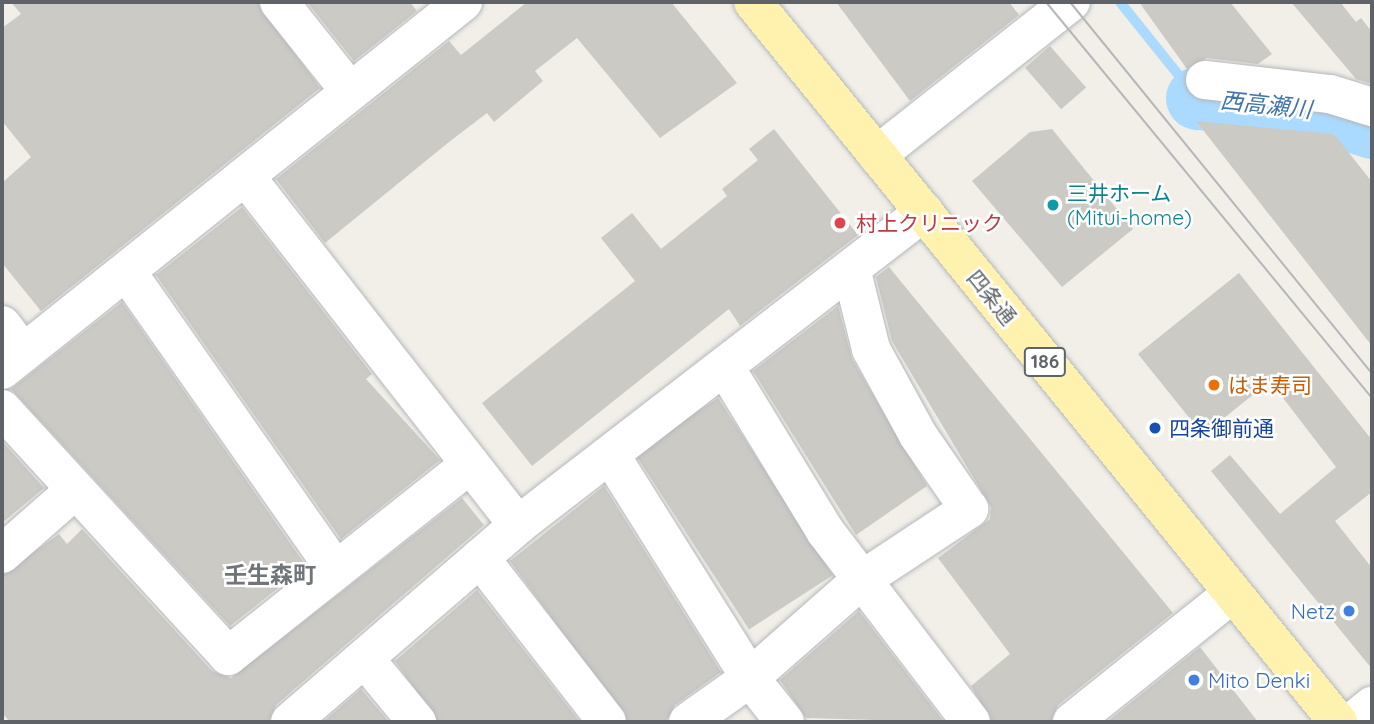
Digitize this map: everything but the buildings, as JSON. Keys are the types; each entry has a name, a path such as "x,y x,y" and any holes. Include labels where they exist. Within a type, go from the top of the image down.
{"main road":[{"name":"四条通","path":"753,2 1338,722"}],"street":[{"path":"279,2 349,90"},
{"path":"9,349 127,272 349,90 463,2"},
{"path":"877,155 1071,2"},
{"path":"1205,80 1331,94 1372,107"},
{"path":"246,177 518,525"},
{"path":"290,722 518,525 611,456 923,212"},
{"path":"688,722 751,676 860,581 969,509 918,435 871,349 851,268"},
{"path":"127,272 336,570"},
{"path":"725,367 860,581 971,722"},
{"path":"2,409 74,491 228,656 470,464"},
{"path":"611,456 751,676 785,722"},
{"path":"2,554 74,491"},
{"path":"480,558 607,722"},
{"path":"1072,722 1233,593"},
{"path":"365,659 417,722"},
{"path":"1352,722 1372,706"}],"waterway":[{"name":"西高瀬川","path":"1120,2 1197,98"},
{"name":"西高瀬川","path":"1197,98 1301,104 1372,127"}],"tram line":[{"path":"1046,2 1372,398"},
{"path":"1070,2 1372,373"}],"place":[{"name":"三井ホーム (Mitui-home)","path":"1053,205"},
{"name":"村上クリニック","path":"840,223"},
{"name":"はま寿司","path":"1214,385"},
{"name":"四条御前通","path":"1155,428"},
{"name":"Netz","path":"1349,611"},
{"name":"Mito Denki","path":"1194,680"}],"district":[{"name":"壬生森町","path":"270,575"}]}
